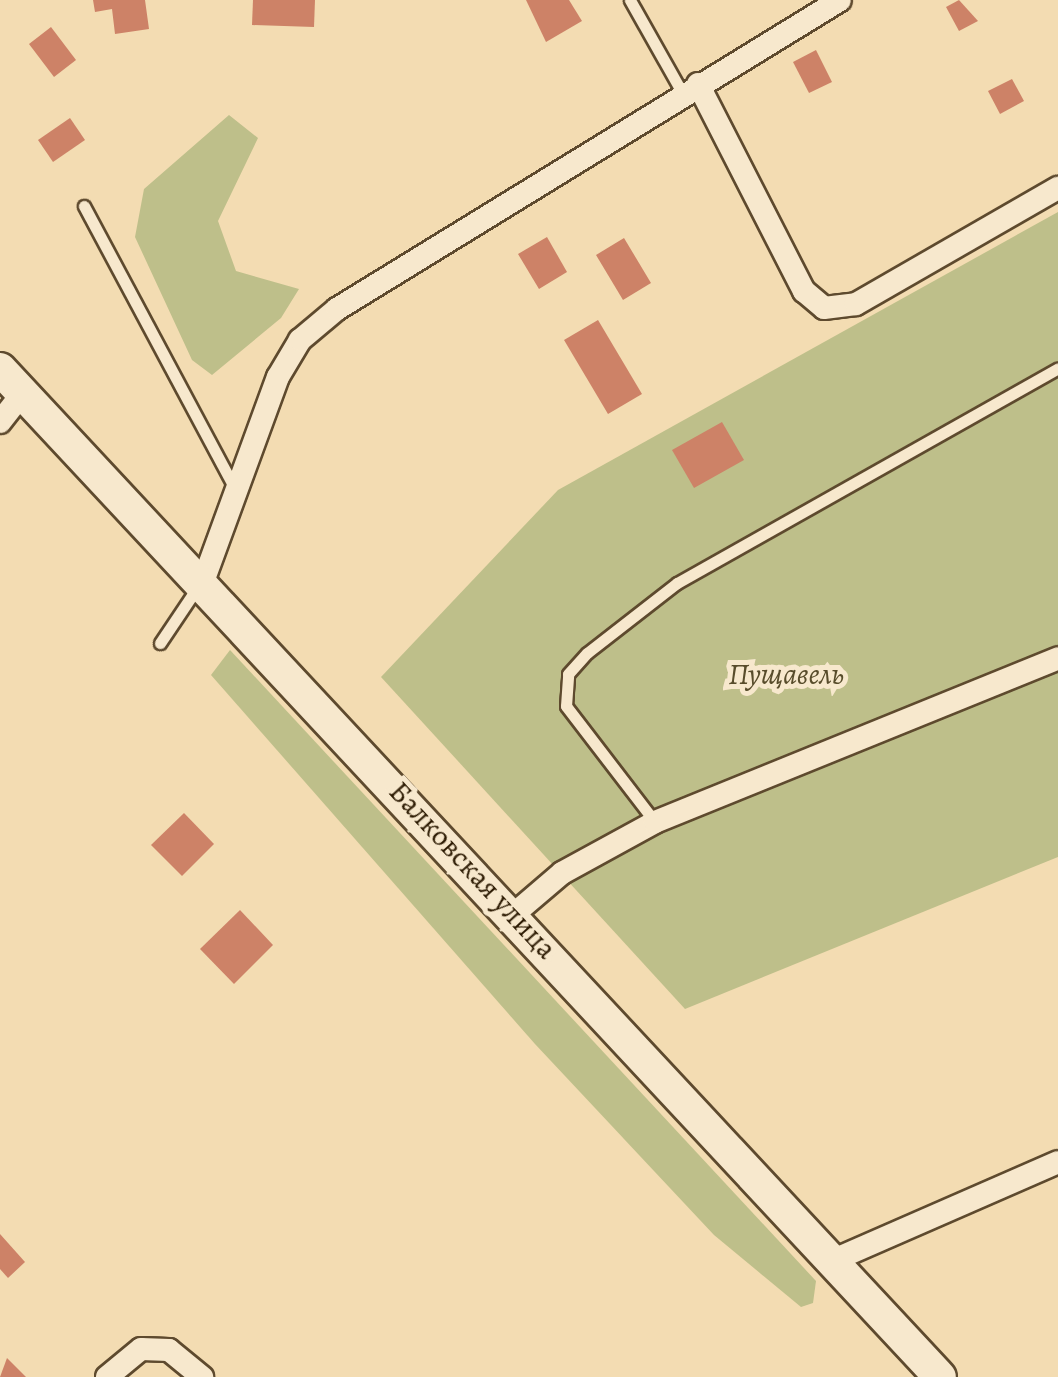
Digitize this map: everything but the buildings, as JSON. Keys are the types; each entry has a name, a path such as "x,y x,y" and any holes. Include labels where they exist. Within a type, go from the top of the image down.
{"main road":[{"name":"Балковская улица","path":"0,369 204,579 940,1377"}],"street":[{"path":"204,579 236,491 300,340 337,309 840,0"},
{"path":"690,89 804,291 824,308 856,304 1058,188"},
{"path":"0,422 22,393"},
{"path":"514,914 562,874 655,822 1058,658"},
{"path":"834,1260 1058,1162"},
{"path":"107,1377 140,1349 169,1350 202,1377"}],"lane":[{"path":"630,0 690,89"},
{"path":"84,206 236,491"},
{"path":"655,822 566,706 578,664 677,583 1058,368"},
{"path":"160,642 204,579"}],"green space":[{"path":"229,115 258,138 218,221 236,271 299,289 281,318 212,375 192,360 135,237 144,189"},
{"name":"Пущавель","path":"1058,212 1058,857 685,1009 381,677 558,490"},
{"path":"230,650 816,1281 813,1303 801,1307 714,1235 535,1044 211,675"}]}
